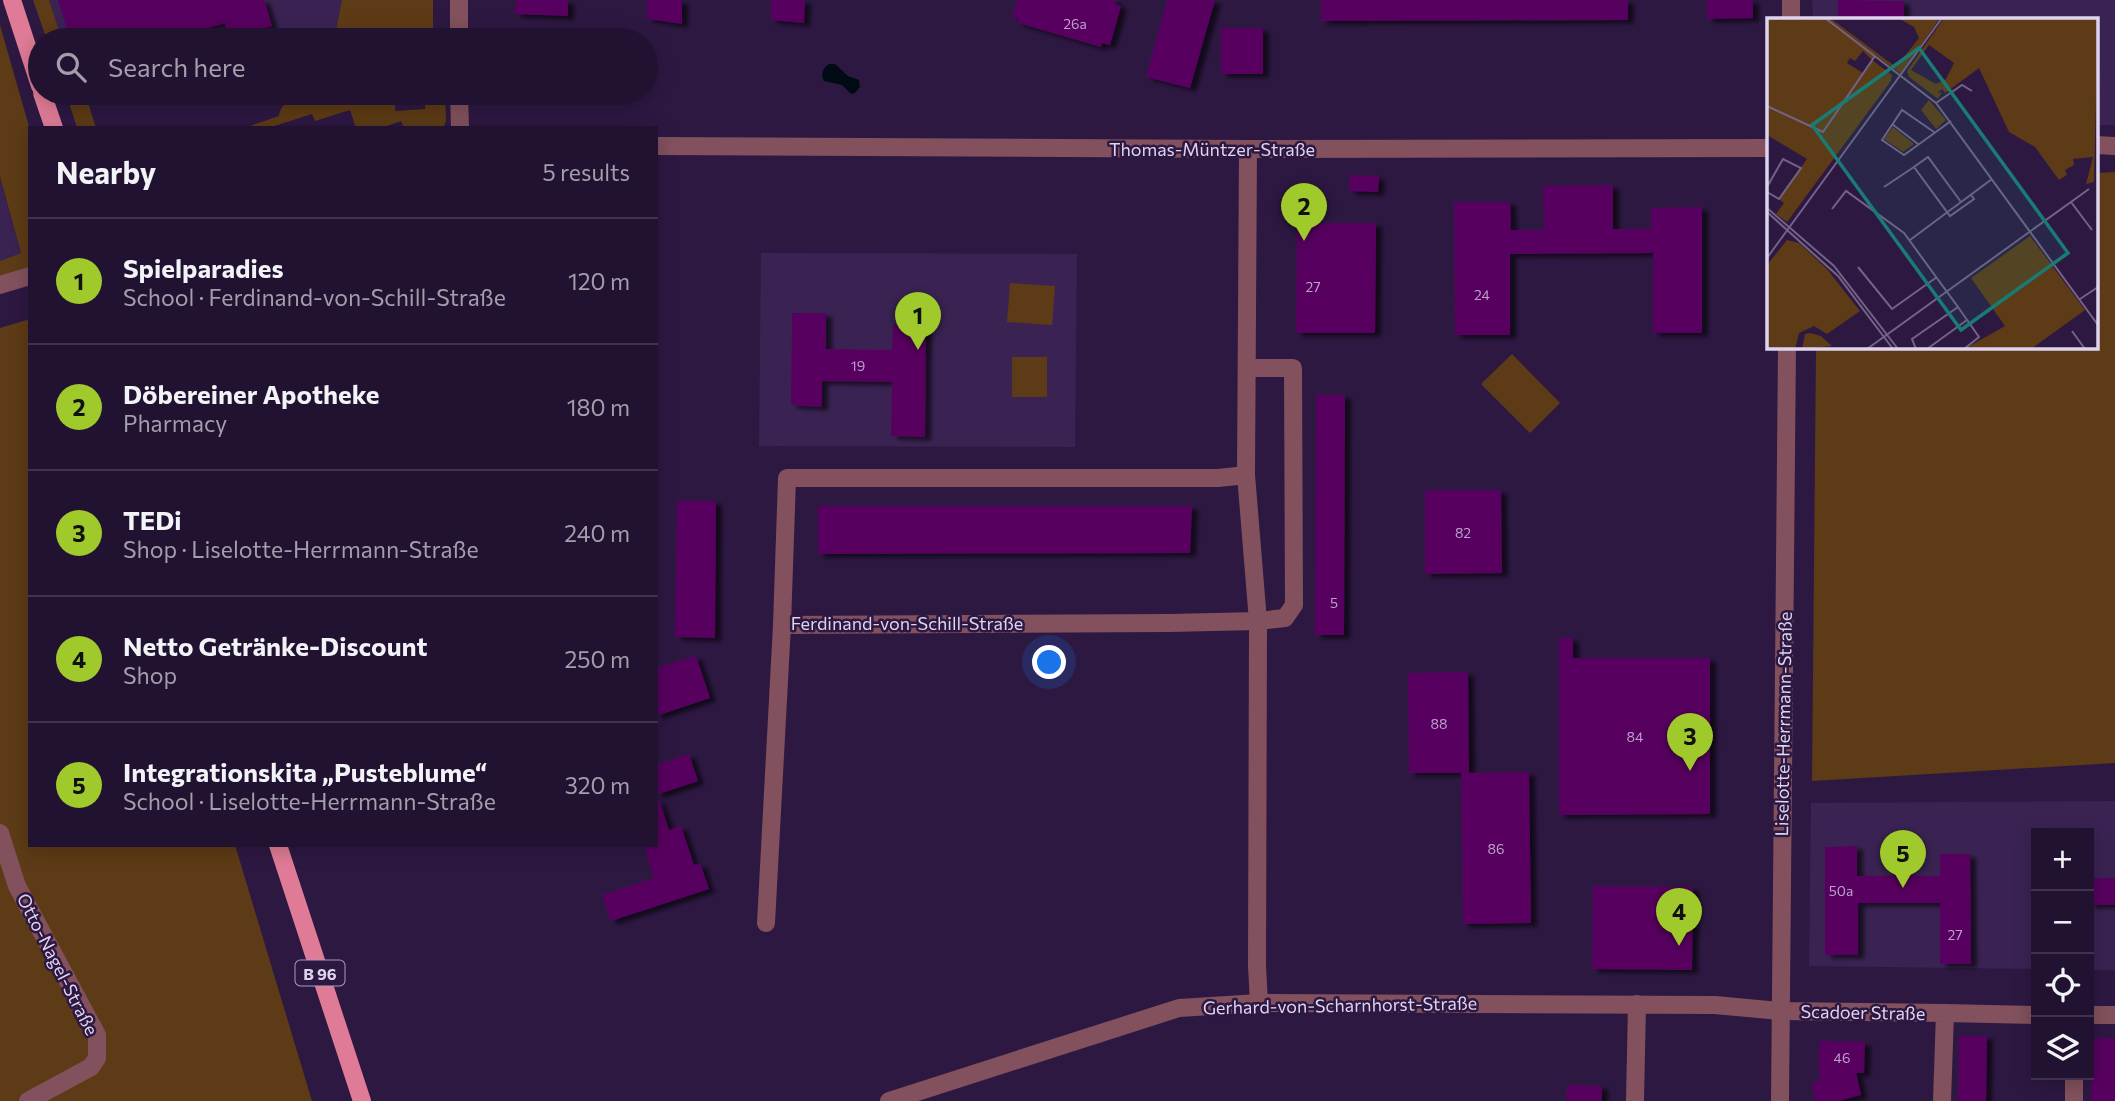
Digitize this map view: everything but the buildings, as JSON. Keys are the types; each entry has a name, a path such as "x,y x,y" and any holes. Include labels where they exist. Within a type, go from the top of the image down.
{"main road":[{"path":"12,0 28,49"},
{"path":"46,105 53,126"},
{"name":"B 96","path":"279,847 362,1101"}],"street":[{"path":"459,0 459,28"},
{"path":"1791,0 1791,18"},
{"path":"459,105 460,126"},
{"name":"Thomas-Müntzer-Straße","path":"658,146 1767,148"},
{"path":"1248,149 1246,475 1258,621 1259,1003"},
{"path":"0,285 28,277"},
{"name":"Liselotte-Herrmann-Straße","path":"1780,1101 1787,348"},
{"name":"Ferdinand-von-Schill-Straße","path":"1246,475 1218,478 787,478 782,625 1258,621 1284,618 1294,605 1293,368 1248,368"},
{"path":"766,923 782,625"},
{"name":"Otto-Nagel-Straße","path":"0,833 22,895 97,1035 97,1058 91,1067 28,1101"},
{"name":"Gerhard-von-Scharnhorst-Straße","path":"889,1101 1179,1008 1259,1003 1637,1004 1715,1005 1780,1011"},
{"path":"1635,1101 1637,1004"},
{"name":"Scadoer Straße","path":"1780,1011 2031,1015"},
{"name":"Scadoer Straße","path":"1942,1101 1945,1013"},
{"path":"2094,1015 2115,1015"},
{"path":"2074,1080 2074,1101"}],"shaded area":[{"path":"33,0 49,0 58,28 43,28"},
{"path":"49,0 342,0 336,28 58,28"},
{"path":"342,0 433,0 433,28 336,28"},
{"path":"1812,0 2115,0 2115,125 2098,125 2098,18 1813,18"},
{"path":"0,25 29,126 28,275 0,283 0,261 21,253 0,177"},
{"path":"829,64 835,64 848,76 859,80 860,87 855,93 851,94 842,85 824,81 823,71"},
{"path":"70,105 89,105 95,126 76,126"},
{"path":"395,105 395,111 425,109 425,105 445,105 446,121 444,126 403,126 401,121 387,126 355,126 350,110 315,121 312,114 274,126 250,126 279,116 282,107"},
{"path":"2115,172 2115,763 1812,781 1816,348 2098,348 2098,173"},
{"path":"0,179 21,253 0,261"},
{"path":"761,253 1077,254 1075,447 759,446"},
{"path":"1010,283 1055,286 1052,325 1007,322"},
{"path":"28,320 28,847 236,847 312,1101 31,1101 96,1058 24,1101 0,1101 0,840 39,924 0,826 0,328"},
{"path":"1512,354 1560,403 1530,433 1481,384"},
{"path":"1012,357 1047,357 1047,397 1012,397"},
{"path":"2115,801 2115,970 2094,970 2094,828 2031,828 2031,969 1809,966 1811,803"}],"place":[{"name":"Döbereiner Apotheke","path":"1304,241"},
{"name":"Spielparadies","path":"918,350"},
{"name":"TEDi","path":"1690,771"},
{"name":"Integrationskita „Pusteblume“","path":"1903,888"},
{"name":"Netto Getränke-Discount","path":"1679,946"}]}
